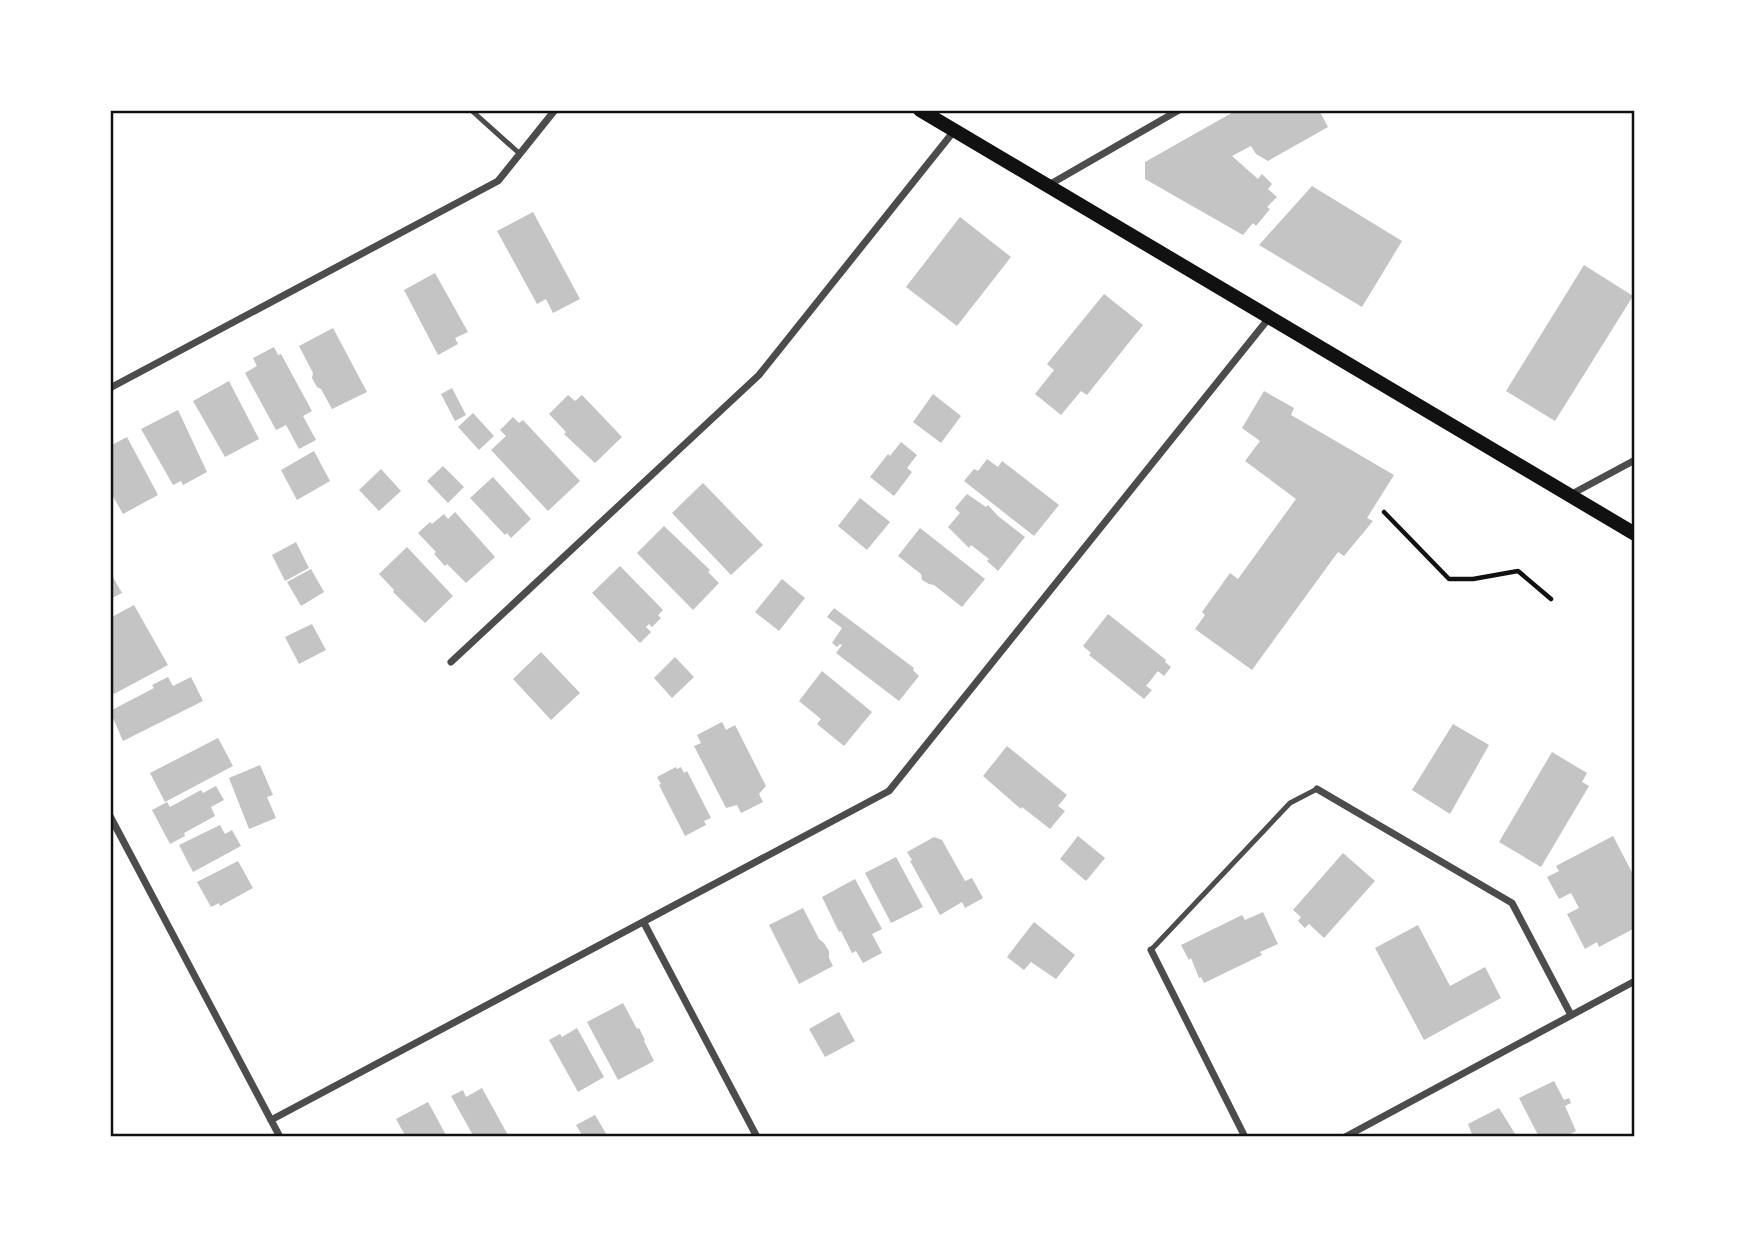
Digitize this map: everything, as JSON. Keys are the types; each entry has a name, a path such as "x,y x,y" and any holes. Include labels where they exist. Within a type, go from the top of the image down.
{"main road":[{"path":"920,110 1635,534"}],"street":[{"path":"110,388 498,181 555,110"},
{"path":"1048,186 1179,110"},
{"path":"451,662 759,374 954,131"},
{"path":"271,1120 889,791 1269,317"},
{"path":"1569,495 1635,460"},
{"path":"1317,789 1512,903 1571,1015"},
{"path":"110,816 279,1137"},
{"path":"644,923 757,1137"},
{"path":"1151,950 1245,1137"},
{"path":"1345,1137 1635,981"}],"lane":[{"path":"471,110 520,154"},
{"path":"1151,950 1290,803 1317,789"}],"path":[{"path":"1384,512 1449,579 1472,579 1518,571 1551,599"}],"building":[{"path":"1237,110 1319,110 1328,127 1268,161 1256,154 1251,146 1232,156 1258,179 1262,174 1272,184 1268,189 1277,197 1267,207 1270,209 1256,226 1253,223 1243,235 1145,179 1145,162"},
{"path":"1312,186 1402,241 1362,307 1259,245"},
{"path":"533,212 580,299 553,313 546,299 537,304 497,231"},
{"path":"960,217 1011,257 957,326 906,287"},
{"path":"1584,265 1633,296 1555,421 1506,391"},
{"path":"435,273 468,332 455,338 458,344 438,355 404,290"},
{"path":"1104,294 1143,325 1087,395 1081,391 1061,415 1035,394 1054,370 1047,364"},
{"path":"333,328 367,392 332,409 312,378 313,373 299,346"},
{"path":"274,347 278,355 281,354 312,411 303,416 316,440 299,449 286,425 276,430 245,373 257,366 253,358"},
{"path":"229,381 259,439 225,457 193,401"},
{"path":"452,388 466,415 455,421 441,394"},
{"path":"1264,391 1294,408 1291,415 1394,475 1367,518 1373,521 1344,556 1338,552 1252,670 1195,629 1205,615 1202,612 1230,573 1238,579 1296,499 1245,461 1260,441 1242,428"},
{"path":"933,394 961,416 941,443 913,422"},
{"path":"568,395 575,401 582,395 622,437 595,463 564,434 566,432 549,414"},
{"path":"178,410 207,472 183,485 181,481 173,485 141,429"},
{"path":"473,413 494,436 479,450 458,427"},
{"path":"513,417 519,423 523,420 580,481 548,511 491,450 506,436 500,430"},
{"path":"127,437 158,495 123,514 110,491 110,446"},
{"path":"901,442 917,455 907,468 912,472 894,496 870,477"},
{"path":"314,451 330,481 297,500 281,470"},
{"path":"987,459 998,467 1002,461 1059,505 1034,536 964,481 974,469 978,471"},
{"path":"443,466 464,487 448,503 427,481"},
{"path":"381,469 401,491 379,511 359,490"},
{"path":"493,477 531,519 511,538 470,498"},
{"path":"703,483 763,545 731,575 672,513"},
{"path":"967,494 986,507 988,505 1025,537 998,571 987,561 989,559 971,545 969,548 948,527 960,513 955,508"},
{"path":"860,498 890,522 867,550 838,526"},
{"path":"455,512 495,557 466,583 447,564 445,566 418,533 444,514 448,519"},
{"path":"664,526 710,570 708,572 719,583 693,610 637,553"},
{"path":"920,528 985,579 962,607 934,585 922,580 921,574 898,556"},
{"path":"296,542 309,568 285,581 272,555"},
{"path":"407,547 453,596 425,623 393,592 379,574"},
{"path":"620,566 663,610 658,615 661,618 652,627 649,624 646,627 651,632 640,643 592,593"},
{"path":"311,569 324,592 301,606 287,582"},
{"path":"110,572 122,593 110,599"},
{"path":"782,579 805,598 779,631 755,612"},
{"path":"134,605 168,665 114,694 110,687 110,618"},
{"path":"834,608 914,668 919,676 899,701 836,653 842,645 837,647 832,643 842,628 827,617"},
{"path":"1108,614 1166,660 1171,667 1164,676 1158,671 1146,686 1152,690 1144,699 1089,655 1091,653 1083,646"},
{"path":"312,624 326,650 299,664 285,637"},
{"path":"541,652 580,693 551,720 513,679"},
{"path":"675,657 694,677 672,698 654,678"},
{"path":"822,671 872,712 844,746 817,724 821,719 799,701"},
{"path":"168,677 173,686 191,677 203,701 123,741 110,711 154,688 152,685"},
{"path":"722,722 726,730 735,725 766,786 759,794 763,802 741,813 737,805 726,808 694,746 701,743 697,735"},
{"path":"1453,724 1489,745 1450,814 1412,790"},
{"path":"218,738 233,766 165,802 150,773"},
{"path":"1007,746 1067,795 1058,806 1065,811 1050,829 1022,807 1021,809 983,776"},
{"path":"1552,752 1587,773 1582,782 1589,786 1541,867 1499,842"},
{"path":"260,765 273,795 267,797 276,818 249,829 229,778"},
{"path":"681,767 684,773 687,771 711,818 704,821 706,825 685,836 657,777"},
{"path":"216,786 224,800 211,807 215,816 170,844 152,810 167,802 170,807 201,790 203,793"},
{"path":"220,825 225,834 232,830 241,846 193,872 179,845"},
{"path":"1078,836 1105,858 1086,881 1060,859"},
{"path":"1613,836 1635,878 1635,928 1599,947 1597,942 1585,949 1567,914 1579,908 1571,893 1559,899 1547,877 1559,871 1556,866"},
{"path":"934,837 942,840 965,881 972,878 983,898 965,908 962,902 940,915 907,852"},
{"path":"1343,853 1375,881 1324,938 1309,924 1305,928 1298,921 1301,917 1293,910"},
{"path":"896,857 923,907 891,923 865,873"},
{"path":"238,861 253,888 220,906 219,903 211,907 197,882"},
{"path":"855,879 882,929 872,934 882,953 863,963 856,951 852,953 822,897"},
{"path":"803,908 819,939 829,951 833,966 799,984 769,925"},
{"path":"1263,912 1278,944 1260,952 1262,955 1204,983 1181,945 1242,915 1245,920"},
{"path":"1034,922 1075,955 1056,979 1031,962 1024,970 1007,957"},
{"path":"1418,925 1450,986 1485,967 1501,998 1424,1040 1375,948"},
{"path":"623,1003 637,1029 639,1028 654,1061 618,1080 587,1022"},
{"path":"839,1012 855,1041 825,1057 809,1029"},
{"path":"577,1028 604,1077 578,1092 549,1040 560,1034 562,1037"},
{"path":"1554,1081 1564,1100 1569,1098 1571,1103 1565,1106 1576,1131 1564,1137 1539,1137 1519,1098"},
{"path":"482,1088 509,1137 474,1137 451,1096 463,1090 466,1097"},
{"path":"428,1102 447,1137 406,1137 396,1119"},
{"path":"1499,1108 1517,1137 1473,1137 1468,1124"},
{"path":"595,1115 608,1137 583,1137 576,1125"}]}
